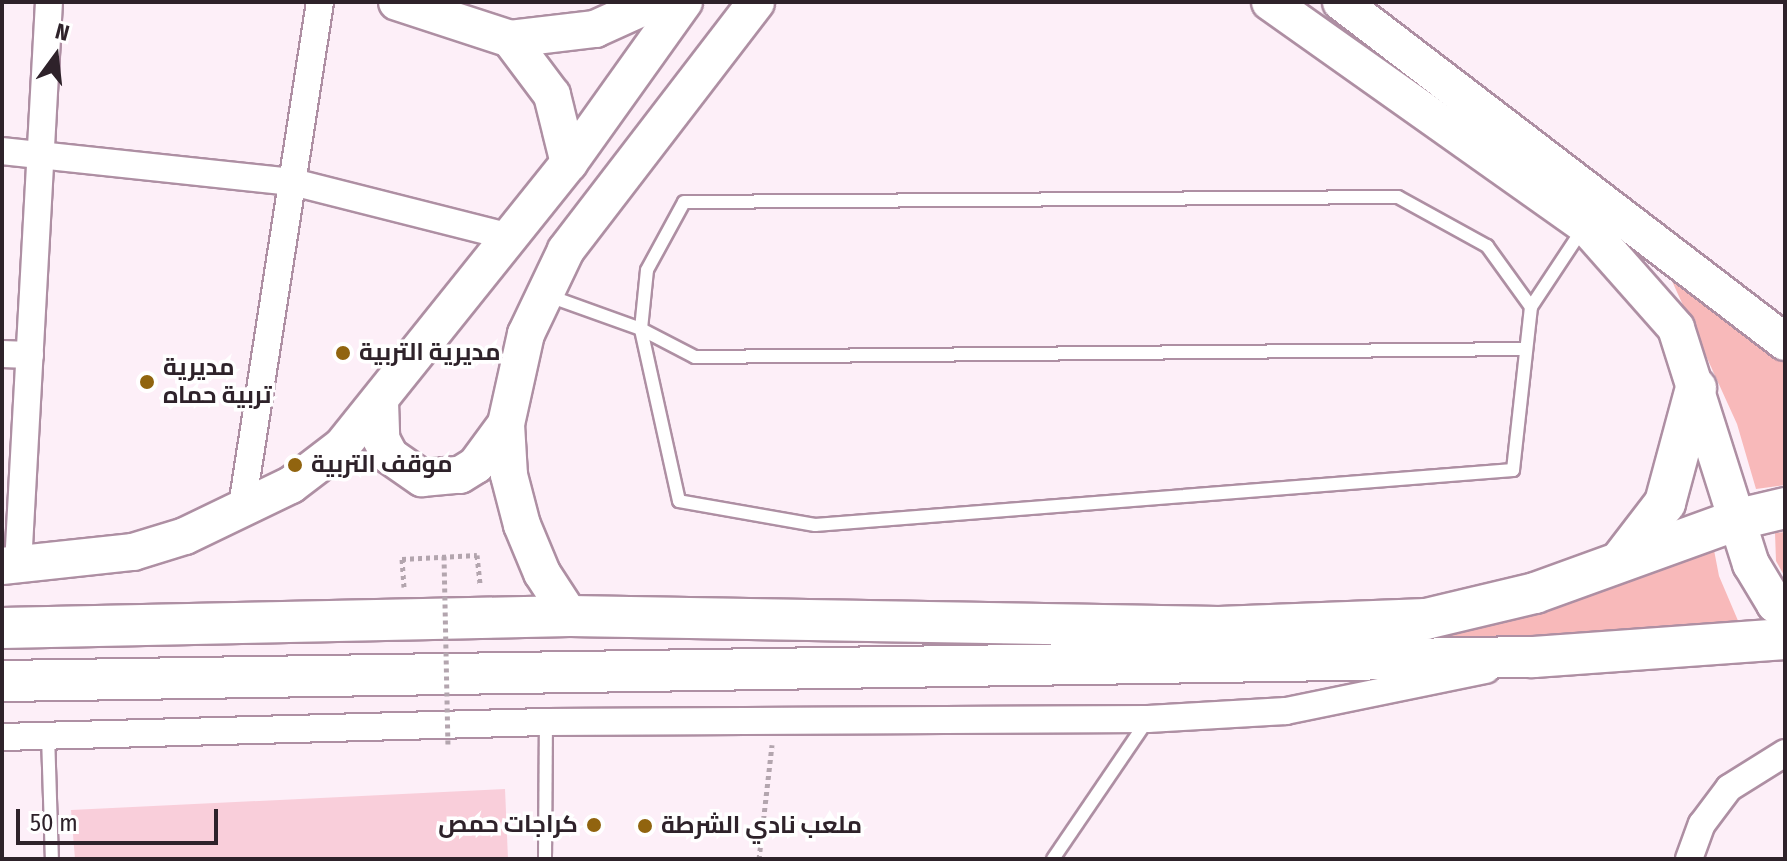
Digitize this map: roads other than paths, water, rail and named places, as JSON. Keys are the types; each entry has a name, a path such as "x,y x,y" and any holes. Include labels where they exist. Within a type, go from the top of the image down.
{"main road":[{"path":"397,2 510,39 595,29 655,2"},
{"path":"10,565 133,552 241,513 291,485 342,446 569,163 684,2"},
{"path":"570,616 542,573 522,525 509,475 506,424 526,334 542,294 566,250 756,2"},
{"path":"1270,2 1585,225 1676,328 1751,564 1775,604 1785,611"},
{"path":"1341,2 1785,342"},
{"path":"510,39 552,95 569,163"},
{"path":"1622,559 1665,503 1696,388"},
{"path":"380,402 381,439 390,456 422,478 441,480 476,465 506,424"},
{"path":"2,628 570,616 1219,627 1426,619 1535,593 1739,519 1785,508"},
{"path":"2,681 1533,657 1785,639"}],"street":[{"path":"10,565 30,355 49,2"},
{"path":"241,513 320,2"},
{"path":"2,151 293,182 510,237"},
{"path":"2,354 30,355"},
{"path":"2,737 546,722 1148,719 1300,709 1370,697 1533,657"},
{"path":"1689,859 1702,824 1729,788 1785,753"}],"lane":[{"path":"1531,307 1487,246 1398,197 684,202 647,270 641,329 679,501 815,525 1513,470 1531,307 1585,225"},
{"path":"542,294 641,329 695,357 1526,349"},
{"path":"1053,859 1148,719"},
{"path":"545,859 546,722"},
{"path":"48,735 52,859"}],"place":[{"name":"مديرية التربية","path":"343,353"},
{"name":"مديرية تربية حماه","path":"147,382"},
{"name":"موقف التربية","path":"295,465"},
{"name":"كراجات حمص","path":"594,825"},
{"name":"ملعب نادي الشرطة","path":"645,826"}]}
